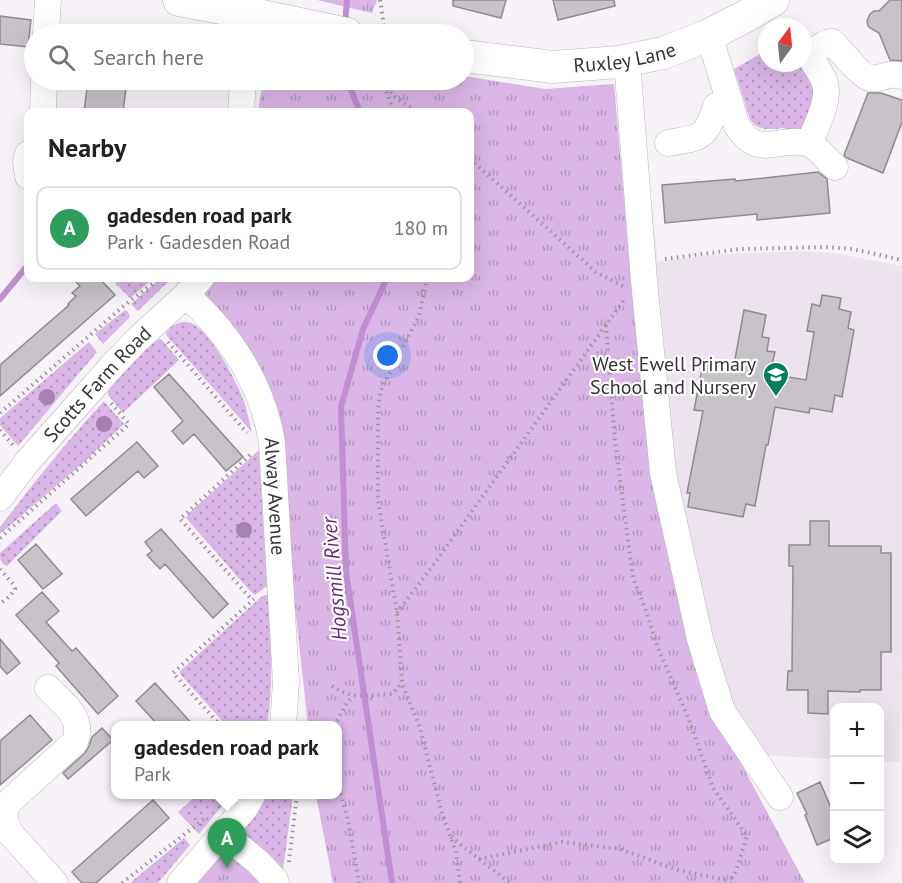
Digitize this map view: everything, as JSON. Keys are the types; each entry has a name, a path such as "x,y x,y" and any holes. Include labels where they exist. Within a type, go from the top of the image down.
{"main road":[{"path":"179,0 247,24"},
{"name":"Ruxley Lane","path":"474,57 553,67 627,61 663,53 709,35 774,0"}],"street":[{"path":"47,24 48,0"},
{"path":"709,35 737,126 744,136 755,144 809,143 835,167"},
{"path":"809,143 826,91 824,81 811,58 814,52 832,42 862,74 869,78 889,74 902,76"},
{"path":"627,61 638,285 663,473 700,639 722,711 780,797"},
{"path":"43,108 44,90"},
{"path":"241,108 242,90"},
{"path":"668,143 697,138 708,129 716,106 729,100"},
{"name":"Scotts Farm Road","path":"0,498 27,462 95,386 193,286"},
{"name":"Alway Avenue","path":"193,286 197,305 237,353 246,369 259,394 269,423 266,446 281,588 286,682 283,721"},
{"path":"48,687 75,717 78,734 75,742 10,801 5,808 5,820 10,833 55,883"},
{"path":"180,883 218,823 244,808 250,799"},
{"path":"218,823 275,880 283,877"}],"path":[{"path":"380,0 384,24"},
{"path":"385,90 392,108"},
{"path":"389,90 393,96 412,108"},
{"path":"474,163 596,272 614,282 638,285"},
{"path":"397,613 606,325 661,259 740,249 826,247 853,249 902,260"},
{"path":"0,413 155,282"},
{"path":"426,282 419,316 381,390 378,408 378,500 397,613 402,683 420,728 442,813 456,852 460,883"},
{"path":"479,859 562,842 620,849 677,870 731,882 747,836 713,788 688,717 658,648 633,578 615,441 606,325"},
{"path":"163,336 266,446 256,449 180,519 252,600"},
{"path":"0,538 129,424 95,386"},
{"path":"0,569 15,589 0,604"},
{"path":"216,721 173,673 252,600 268,589 281,588"},
{"path":"332,686 354,696 392,694 402,683"},
{"path":"337,721 347,703 354,696"},
{"path":"342,798 359,883"},
{"path":"283,877 289,862 297,799"},
{"path":"122,883 186,832 218,823"},
{"path":"450,837 510,883"}],"shaded area":[{"name":"West Ewell Primary School and Nursery","path":"641,106 658,261 721,254 803,251 834,253 902,266 900,762 884,761 884,703 830,703 830,759 736,754 658,500"}],"green space":[{"path":"317,0 377,0 372,13"},
{"path":"758,55 758,72 810,72 819,85 803,129 786,132 784,128 765,129 753,123 734,69"},
{"path":"474,78 545,89 614,84 632,290 642,297 710,705 805,883 333,883 317,799 342,799 342,721 308,721 274,416 205,302 207,282 474,282 474,108 259,108 261,90 474,90"},
{"path":"117,282 149,282 130,298 115,283"},
{"path":"156,282 168,282 138,311 131,304"},
{"path":"125,310 130,317 103,344 95,334"},
{"path":"182,322 191,323 199,328 223,359 246,407 252,432 166,335 170,328"},
{"path":"161,339 179,360 123,413 108,392 141,354"},
{"path":"89,342 97,352 18,446 0,425 0,418"},
{"path":"104,401 124,424 84,462 0,534 0,527 25,495"},
{"path":"259,450 267,586 255,595 186,518"},
{"path":"56,503 62,511 7,566 3,564 0,553"},
{"path":"268,594 271,676 268,721 222,721 180,674 180,671 261,597"},
{"path":"193,799 228,799 199,834 178,812"},
{"path":"258,799 292,799 284,876 243,836 243,826"},
{"path":"184,838 190,845 158,883 130,883"},
{"path":"218,855 230,855 265,883 189,883"}],"building":[{"path":"453,0 506,0 501,18 453,6"},
{"path":"553,0 614,0 615,6 558,20"},
{"path":"890,0 902,0 902,61 890,60 879,33 868,26 867,21 870,14 879,11"},
{"path":"0,16 31,20 31,24 24,24 24,47 0,44"},
{"path":"87,90 126,90 124,108 84,108"},
{"path":"868,93 881,93 902,100 902,122 883,173 844,155"},
{"path":"818,172 827,179 830,213 757,220 757,214 665,223 662,185 735,179 736,181"},
{"path":"76,282 103,282 115,295 0,396 0,365 69,305 76,296 72,293 80,286"},
{"path":"822,295 841,298 839,309 851,312 848,328 854,330 842,397 835,395 832,412 810,408 809,413 775,407 755,506 746,504 743,517 688,507 690,493 687,493 703,411 694,410 703,364 733,370 744,310 766,315 762,337 769,338 767,351 775,352 770,374 806,380 814,332 807,331 812,304 820,306"},
{"path":"169,374 243,457 226,471 194,434 183,444 172,431 183,421 154,387"},
{"path":"137,442 158,466 144,478 138,471 86,516 71,499"},
{"path":"810,521 829,521 829,546 881,546 881,553 891,553 891,652 881,652 881,690 828,691 828,714 808,713 808,690 787,690 788,671 792,671 793,566 789,566 789,545 810,545"},
{"path":"161,529 228,604 213,618 165,564 160,569 147,555 152,551 145,542"},
{"path":"36,544 62,574 43,589 18,560"},
{"path":"42,592 59,611 46,622 72,651 76,648 118,696 98,714 56,666 59,663 16,615"},
{"path":"0,639 20,663 7,674 0,666"},
{"path":"155,683 189,721 154,721 136,701"},
{"path":"30,715 52,740 0,785 0,741"},
{"path":"102,728 111,738 111,742 68,779 63,773 85,753 92,737"},
{"path":"820,782 830,806 830,840 817,845 797,793"},
{"path":"153,800 169,818 96,883 82,883 72,872"}],"waterway":[{"name":"Hogsmill River","path":"345,24 347,0"},
{"name":"Hogsmill River","path":"351,90 358,108"},
{"path":"0,299 24,270"},
{"name":"Hogsmill River","path":"385,282 363,329 341,407 346,572 392,883"}],"place":[{"name":"West Ewell Primary School and Nursery","path":"776,398"},
{"name":"gadesden road park","path":"227,868"}]}
